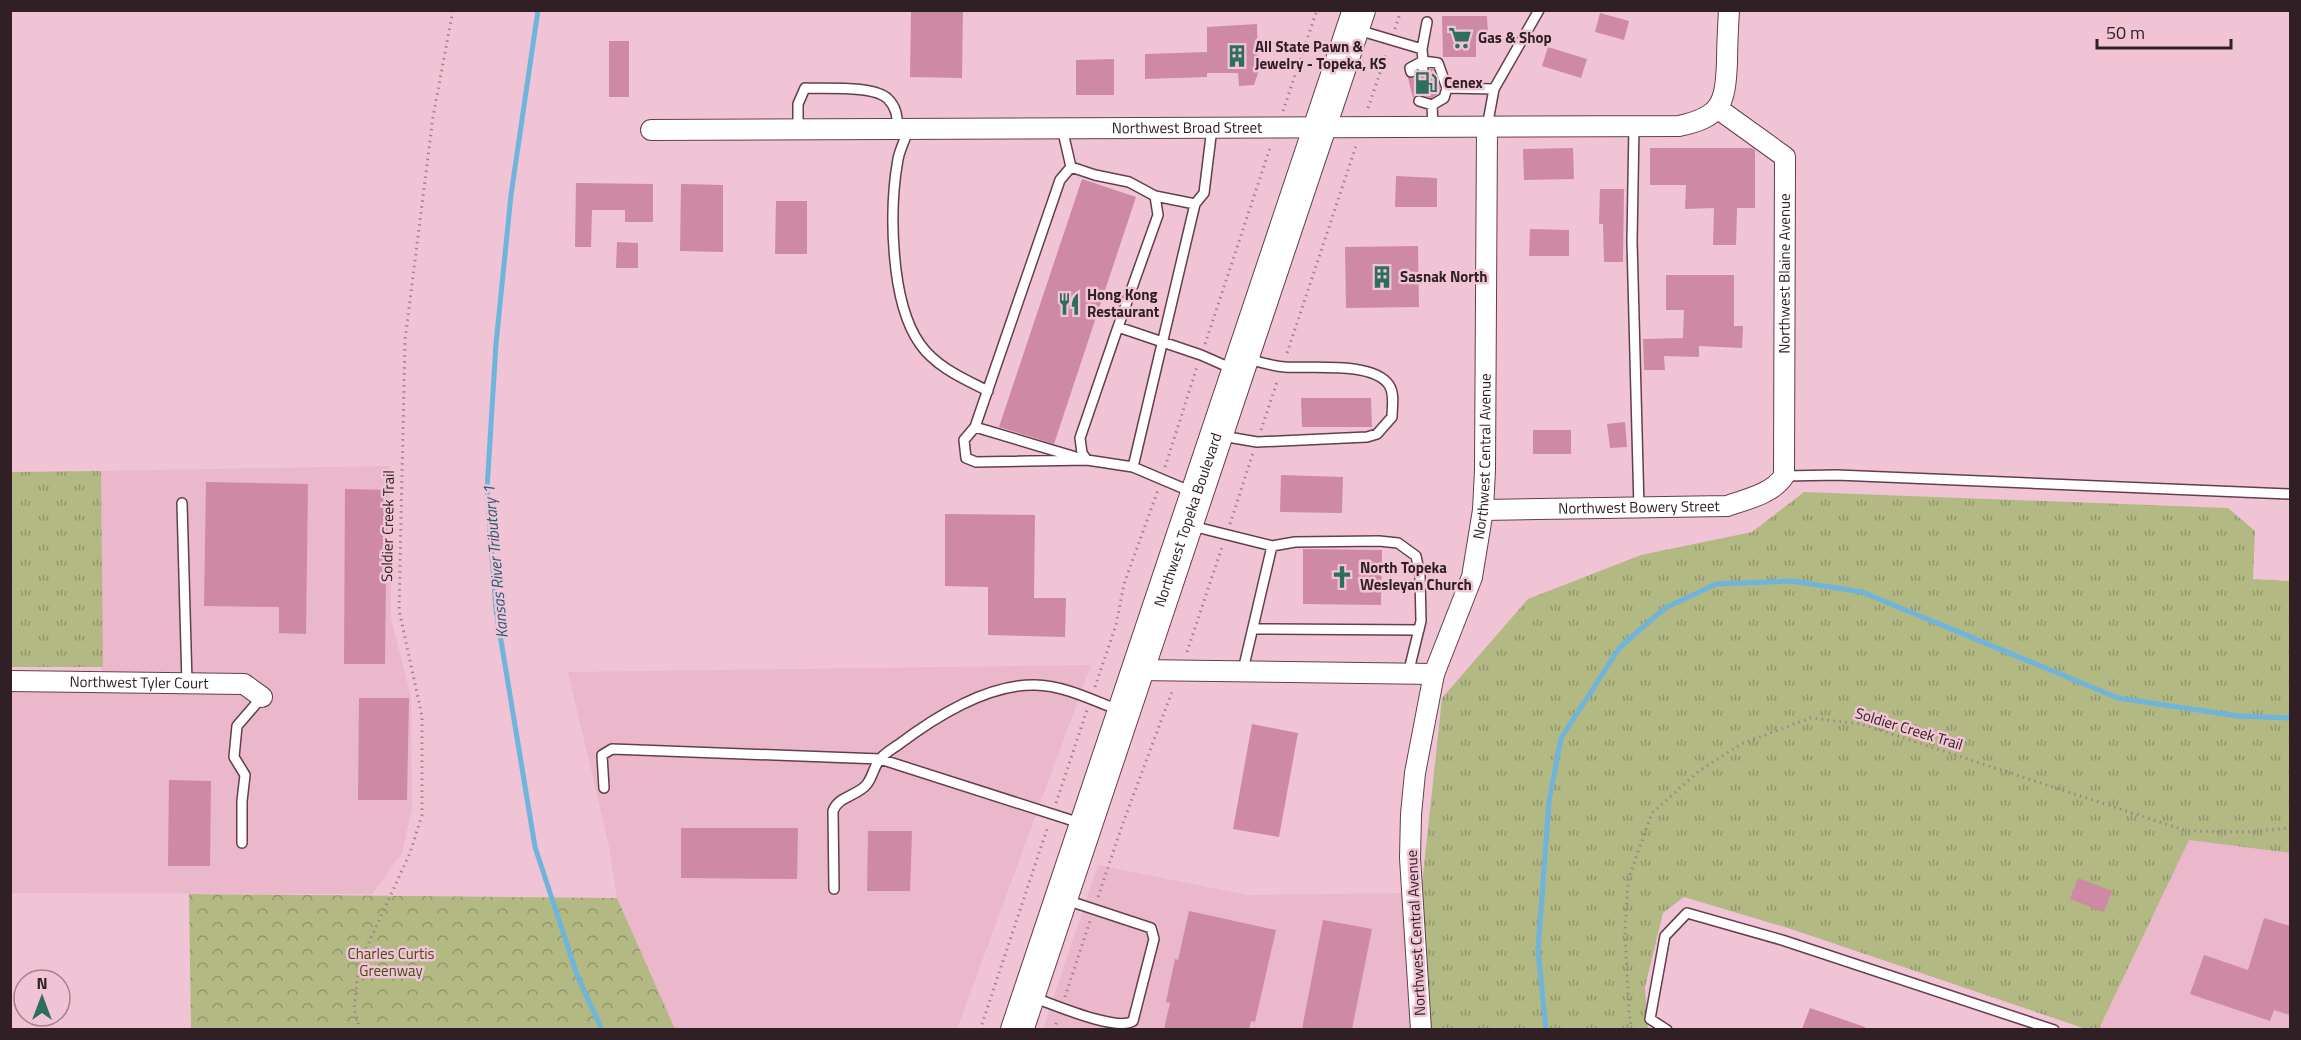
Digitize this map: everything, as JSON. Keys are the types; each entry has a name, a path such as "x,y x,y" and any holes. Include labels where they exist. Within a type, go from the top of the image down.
{"main road":[{"name":"Northwest Topeka Boulevard","path":"1017,1029 1356,19"}],"street":[{"path":"1717,108 1726,94 1729,10"},
{"name":"Northwest Broad Street","path":"651,130 1679,126 1696,122 1717,108"},
{"name":"Northwest Blaine Avenue","path":"1717,108 1785,157 1784,476"},
{"name":"Northwest Central Avenue","path":"1421,1029 1410,858 1411,814 1415,773 1434,674 1472,577 1483,510 1487,127"},
{"name":"Northwest Bowery Street","path":"1483,510 1727,506 1777,486 1784,476"},
{"path":"1138,670 1434,674"},
{"name":"Northwest Tyler Court","path":"10,681 244,684 262,697"}],"lane":[{"path":"1487,127 1494,89 1539,10"},
{"path":"1356,19 1422,49"},
{"path":"1423,65 1422,49 1427,22"},
{"path":"1411,72 1410,68 1438,63 1447,88 1444,98 1431,102 1419,101"},
{"path":"798,130 798,104 805,88 871,90 887,97 904,129 898,158 894,255 897,282 904,310 911,330 920,345 934,360 988,391"},
{"path":"1447,88 1494,89"},
{"path":"1431,102 1433,126"},
{"path":"1634,125 1632,253 1640,508"},
{"path":"1062,128 1071,167"},
{"path":"1133,467 1161,342 1196,204 1204,193 1212,128"},
{"path":"1071,167 1129,182 1155,196 1196,204"},
{"path":"1071,167 1060,180 988,391 975,427 964,440 964,448 966,458 976,462 1087,460"},
{"path":"1087,460 1082,453 1080,438 1158,215 1155,196"},
{"path":"1118,327 1201,355 1240,365 1350,368 1367,372 1380,377 1389,385 1392,396 1392,417 1377,434 1367,437 1257,442 1217,435"},
{"path":"975,427 1087,460 1133,467 1197,494"},
{"path":"1784,476 1837,475 2290,494"},
{"path":"182,503 187,683"},
{"path":"1186,525 1272,546 1295,542 1379,541 1398,543 1416,555 1421,621 1408,674"},
{"path":"1243,670 1272,546"},
{"path":"1253,628 1419,630"},
{"path":"834,889 833,811 839,801 862,790 869,782 880,759 929,721 982,696 1015,687 1035,685 1050,687 1124,711"},
{"path":"242,843 242,801 245,775 234,757 237,726 262,697"},
{"path":"604,788 602,755 612,749 880,759 1085,825"},
{"path":"1028,996 1111,1024 1127,1025 1133,1021 1154,939 1150,928 1060,898"},
{"path":"1667,1029 1650,1019 1665,936 1687,913 1782,940 2054,1029"}],"path":[{"name":"Soldier Creek Trail","path":"360,1029 354,1009 359,964 410,852 422,815 422,717 399,610 405,340 433,117 453,10"},
{"path":"980,1029 1116,625 1124,584 1162,478 1317,10"},
{"name":"Soldier Creek Trail","path":"1632,1029 1629,1013 1625,932 1628,880 1652,813 1699,771 1741,744 1810,718 1862,724 2187,831 2247,832 2290,828"}],"shaded area":[{"path":"390,466 391,619 411,698 412,807 402,853 372,894 11,893 11,690 102,690 101,471"},
{"path":"1091,665 957,1029 675,1029 617,898 609,846 568,672"},
{"path":"2189,840 2290,853 2290,1029 2099,1030"},
{"path":"1098,865 1247,895 1421,893 1431,1029 1043,1030"}],"green space":[{"path":"101,471 103,667 11,667 11,472"},
{"path":"1804,492 2228,508 2255,531 2253,579 2290,581 2290,853 2189,840 2099,1029 2086,1029 1791,929 1684,897 1663,913 1645,987 1648,1029 1431,1030 1421,893 1442,698 1528,599 1641,555 1752,532"},
{"name":"Charles Curtis Greenway","path":"189,894 617,898 675,1029 191,1029"}],"building":[{"path":"911,10 963,10 962,78 910,77"},
{"path":"1600,13 1629,21 1624,40 1595,32"},
{"path":"1442,16 1487,16 1488,35 1476,36 1476,57 1443,57"},
{"path":"1257,24 1258,73 1254,85 1239,86 1238,73 1207,73 1207,77 1145,79 1145,54 1207,52 1207,27"},
{"path":"609,41 629,41 629,97 609,97"},
{"path":"1548,47 1587,59 1581,78 1542,66"},
{"path":"1114,59 1114,95 1076,95 1076,60"},
{"path":"1430,69 1433,69 1440,88 1438,94 1431,98 1418,94 1413,98 1408,78 1413,78 1418,73 1426,75"},
{"path":"1573,148 1574,179 1524,180 1523,149"},
{"path":"1650,148 1752,148 1755,150 1755,208 1737,208 1736,245 1713,245 1714,208 1685,209 1686,185 1650,185"},
{"path":"1396,176 1437,178 1437,207 1395,207"},
{"path":"1082,179 1136,197 1054,444 999,427"},
{"path":"576,183 653,184 653,222 625,222 625,210 592,210 591,247 575,247"},
{"path":"681,184 723,185 723,252 680,251"},
{"path":"1600,189 1624,189 1623,262 1604,262 1603,224 1599,224"},
{"path":"776,201 807,201 807,254 775,254"},
{"path":"1530,229 1569,230 1569,256 1529,256"},
{"path":"617,242 638,243 638,268 616,268"},
{"name":"Sasnak North","path":"1418,246 1419,307 1346,308 1345,247"},
{"path":"1666,275 1734,275 1734,326 1743,326 1742,348 1699,346 1699,357 1664,356 1665,370 1644,370 1643,339 1683,338 1684,310 1666,310"},
{"path":"1301,398 1371,398 1372,427 1302,427"},
{"path":"1625,422 1627,447 1610,448 1607,424"},
{"path":"1533,430 1571,430 1571,454 1533,454"},
{"path":"1281,475 1343,477 1342,513 1280,512"},
{"path":"206,482 308,484 306,634 279,633 279,607 204,606"},
{"path":"345,489 387,490 385,664 344,664"},
{"path":"945,514 1035,515 1034,598 1066,598 1065,637 988,635 988,587 945,586"},
{"name":"North Topeka Wesleyan Church","path":"1303,549 1382,550 1381,605 1303,604"},
{"path":"359,698 409,698 407,800 358,800"},
{"path":"1252,724 1298,733 1279,837 1233,829"},
{"path":"169,780 211,781 210,866 168,866"},
{"path":"681,828 798,828 797,879 681,878"},
{"path":"868,831 912,831 910,891 867,891"},
{"path":"2078,878 2112,891 2104,912 2070,899"},
{"path":"1189,911 1276,930 1255,1022 1251,1021 1249,1029 1164,1029 1170,1003 1166,1002 1175,959 1178,960"},
{"path":"2264,918 2290,926 2290,1015 2274,1010 2270,1021 2190,994 2204,955 2248,970"},
{"path":"1323,920 1372,929 1352,1029 1302,1029"},
{"path":"1810,1008 1865,1027 1865,1029 1802,1029"}],"waterway":[{"name":"Kansas River Tributary 1","path":"538,10 511,195 496,344 487,489 496,610 535,847 577,975 602,1030"},
{"path":"1546,1030 1538,950 1549,801 1561,738 1620,647 1665,608 1716,584 1792,581 1862,592 2118,698 2238,716 2290,718"}],"place":[{"name":"Gas & Shop","path":"1460,38"},
{"name":"All State Pawn & Jewelry - Topeka, KS","path":"1237,56"},
{"name":"Cenex","path":"1426,83"},
{"name":"Sasnak North","path":"1382,277"},
{"name":"Hong Kong Restaurant","path":"1069,304"},
{"name":"North Topeka Wesleyan Church","path":"1342,577"}]}
